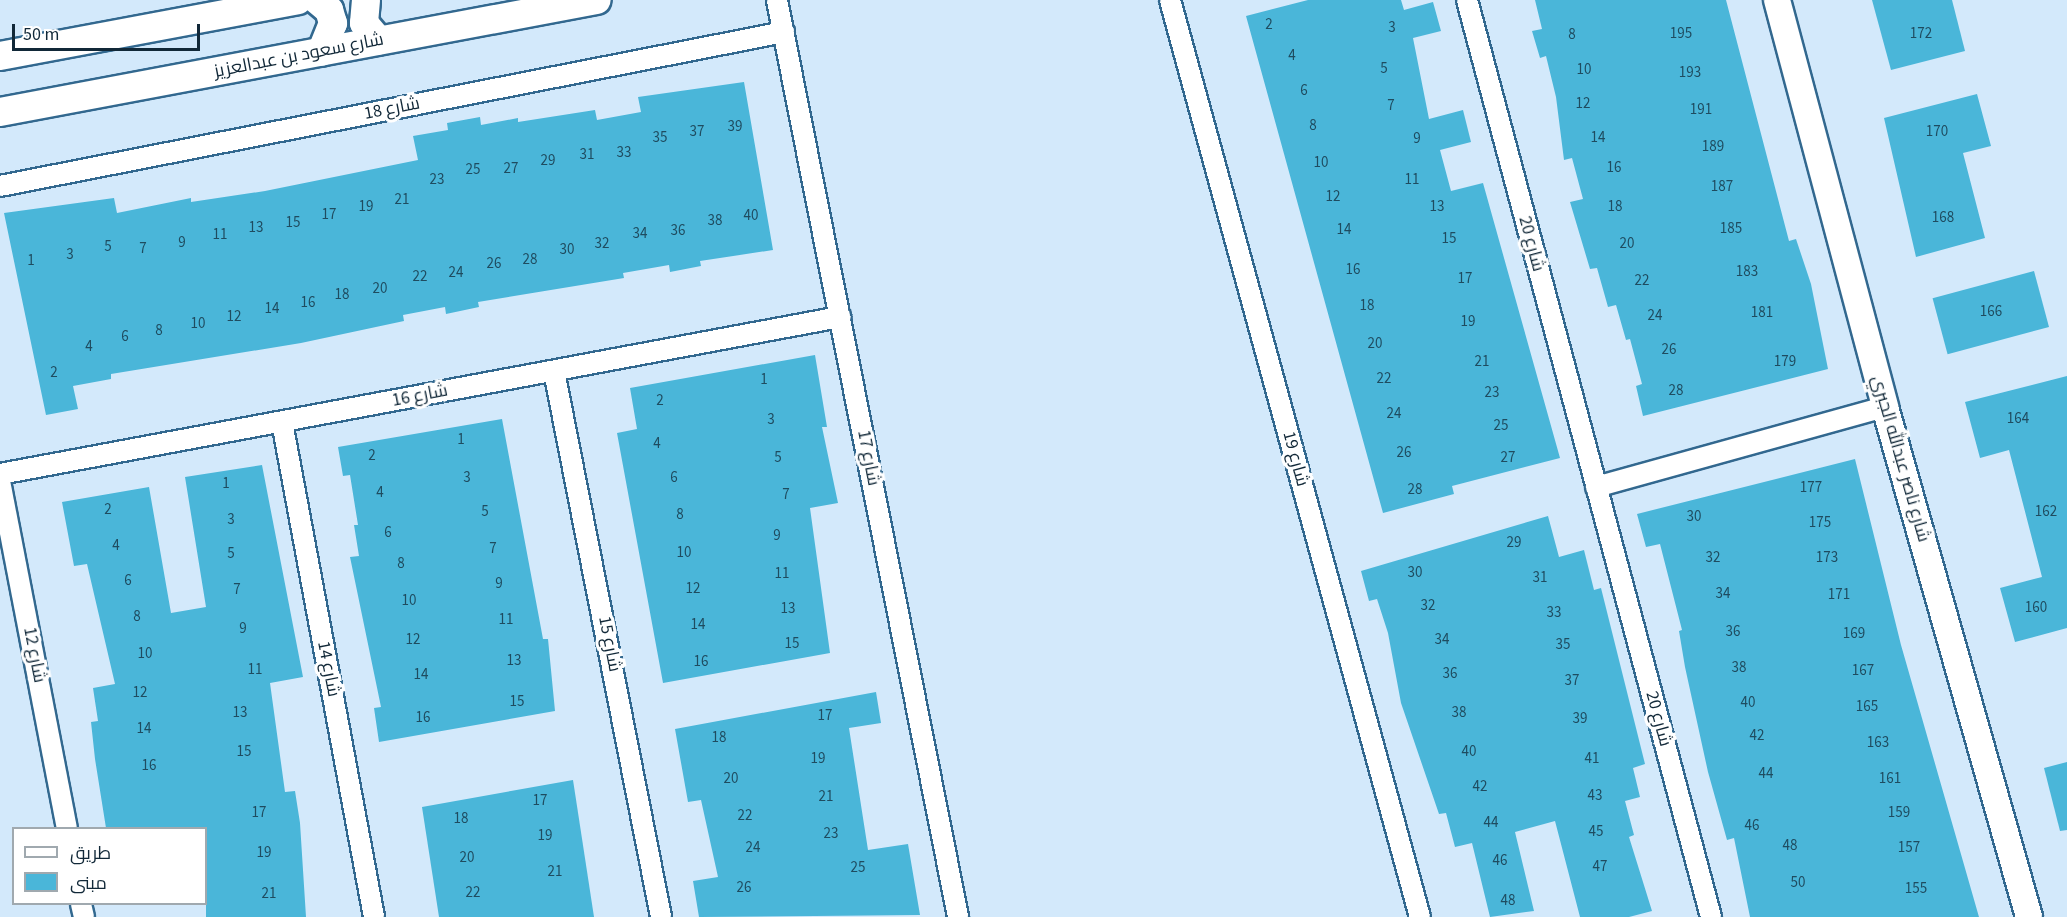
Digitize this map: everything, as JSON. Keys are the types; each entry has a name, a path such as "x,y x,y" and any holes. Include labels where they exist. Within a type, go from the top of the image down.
{"main road":[{"path":"0,57 298,0"},
{"path":"317,0 329,10 333,23 321,52"},
{"path":"366,0 364,23 379,41"},
{"name":"شارع سعود بن عبدالعزيز","path":"0,112 597,0"}],"street":[{"name":"شارع 17","path":"777,0 958,917"},
{"name":"شارع 19","path":"1170,0 1420,917"},
{"name":"شارع 20","path":"1467,0 1712,917"},
{"name":"شارع ناصر عبدالله الجبري","path":"1777,0 1885,407 2029,917"},
{"name":"شارع 18","path":"0,186 784,32"},
{"name":"شارع 16","path":"0,474 840,317"},
{"name":"شارع 15","path":"554,371 661,917"},
{"path":"1596,487 1885,407"},
{"name":"شارع 14","path":"282,422 374,917"},
{"name":"شارع 12","path":"0,481 67,827"}],"building":[{"path":"1308,0 1401,0 1404,10 1433,2 1441,31 1413,38 1429,119 1463,110 1471,142 1440,150 1451,191 1483,183 1560,458 1452,486 1454,494 1383,513 1246,16"},
{"path":"1535,0 1726,0 1789,241 1796,239 1811,284 1828,369 1643,416 1636,386 1642,384 1630,339 1626,340 1616,305 1608,307 1597,268 1590,269 1570,202 1583,199 1572,158 1564,160 1556,97 1546,56 1540,58 1532,31 1542,29"},
{"path":"1872,0 1952,0 1965,51 1891,70"},
{"path":"744,82 773,250 700,261 701,266 670,272 669,265 623,273 624,278 478,302 479,307 446,314 445,307 403,315 404,321 301,343 111,374 111,379 73,386 78,409 46,415 4,213 114,198 117,213 191,198 191,202 265,191 418,160 413,136 448,130 447,123 480,117 481,125 518,118 518,122 595,110 597,120 641,112 638,97"},
{"path":"1977,94 1991,146 1963,153 1985,238 1916,257 1884,118"},
{"path":"2034,271 2049,327 1948,354 1933,298"},
{"path":"815,355 827,427 822,427 838,503 810,508 830,653 663,683 617,433 637,429 630,388"},
{"path":"2067,376 2067,628 2015,642 2000,588 2042,577 2009,450 1980,458 1965,402"},
{"path":"502,419 543,639 548,639 555,711 379,742 374,708 381,707 350,557 359,556 354,525 358,525 350,475 343,476 338,447"},
{"path":"1855,459 1901,645 1979,917 1750,917 1734,838 1727,840 1708,772 1685,667 1679,631 1682,630 1660,544 1646,547 1637,514"},
{"path":"262,465 303,677 270,683 285,792 295,791 300,823 306,917 206,917 207,827 106,827 91,722 98,721 93,688 115,684 87,564 74,566 62,502 149,487 171,613 206,607 185,477"},
{"path":"1548,516 1559,557 1584,550 1594,590 1601,588 1645,764 1633,768 1640,797 1625,801 1634,835 1629,837 1652,911 1629,917 1580,917 1555,821 1515,832 1534,911 1490,917 1472,843 1455,847 1446,813 1439,814 1401,703 1388,633 1377,599 1369,601 1361,571"},
{"path":"876,692 881,723 849,728 868,850 908,844 920,915 699,917 693,881 718,877 701,800 688,802 675,729"},
{"path":"2067,762 2067,830 2060,831 2044,768"},
{"path":"573,780 594,917 439,917 422,807"}]}
